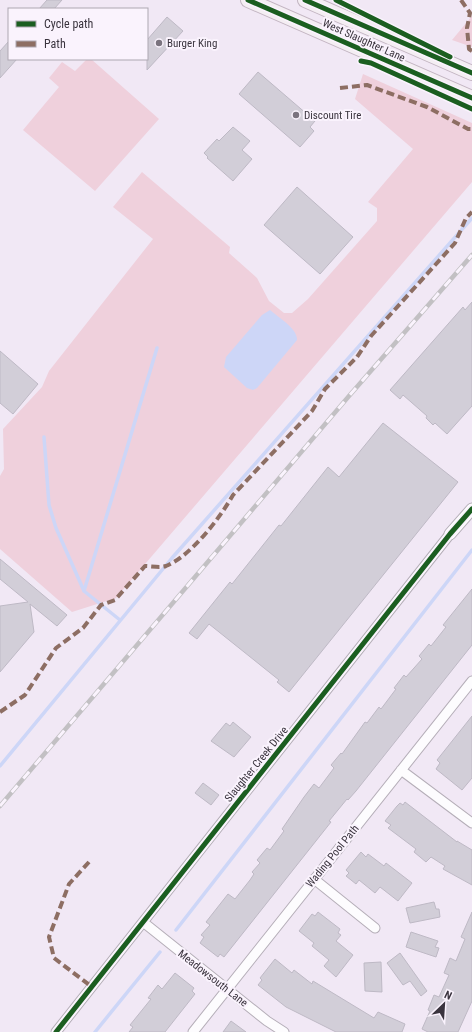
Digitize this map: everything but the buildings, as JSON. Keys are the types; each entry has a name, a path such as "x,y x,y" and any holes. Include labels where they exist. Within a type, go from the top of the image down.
{"main road":[{"name":"West Slaughter Lane","path":"248,0 472,98"},
{"name":"West Slaughter Lane","path":"305,0 472,73"}],"street":[{"name":"Slaughter Creek Drive","path":"56,1032 450,534 472,509"},
{"name":"Wading Pool Path","path":"193,1032 472,681"},
{"path":"401,770 472,823"},
{"path":"314,879 375,928"},
{"name":"Meadowsouth Lane","path":"143,922 284,1032"}],"shaded area":[{"path":"472,16 472,47 452,40"},
{"path":"86,60 92,60 159,119 95,191 23,130 59,87 49,78 62,62 75,71"},
{"path":"363,74 472,123 472,182 116,598 72,612 0,549 0,476 4,469 3,429 42,387 49,371 153,239 113,207 142,172 230,247 229,253 257,278 269,301 284,313 292,313 308,299 377,221 377,208 368,202 413,149 355,99"}],"water":[{"path":"270,310 291,328 297,340 257,388 253,390 247,388 224,367 226,357 262,315"}],"waterway":[{"path":"0,766 172,558 472,218"},
{"path":"84,591 157,348"},
{"path":"44,437 49,505 56,528 84,591 120,620"},
{"path":"176,930 472,550"},
{"path":"95,1032 160,952"}],"railway":[{"path":"0,806 349,396 472,255"}],"marked path":[{"path":"461,0 470,13 467,28 469,49 472,51"},
{"path":"340,88 367,85 427,107 468,129 472,129"},
{"path":"0,712 25,695 56,648 83,628 101,605 115,600 145,566 164,567 176,561 195,545 213,525 233,495 312,411 325,389 357,357 371,336 455,243 466,218 472,212"},
{"path":"89,862 69,884 49,937 54,958 92,987"}],"cycle path":[{"path":"248,0 472,98"},
{"path":"305,0 472,73"},
{"path":"336,0 450,57"},
{"path":"361,61 371,63 472,109"},
{"path":"56,1032 450,534 472,509"}],"place":[{"name":"Burger King","path":"159,43"},
{"name":"Discount Tire","path":"296,115"}]}
